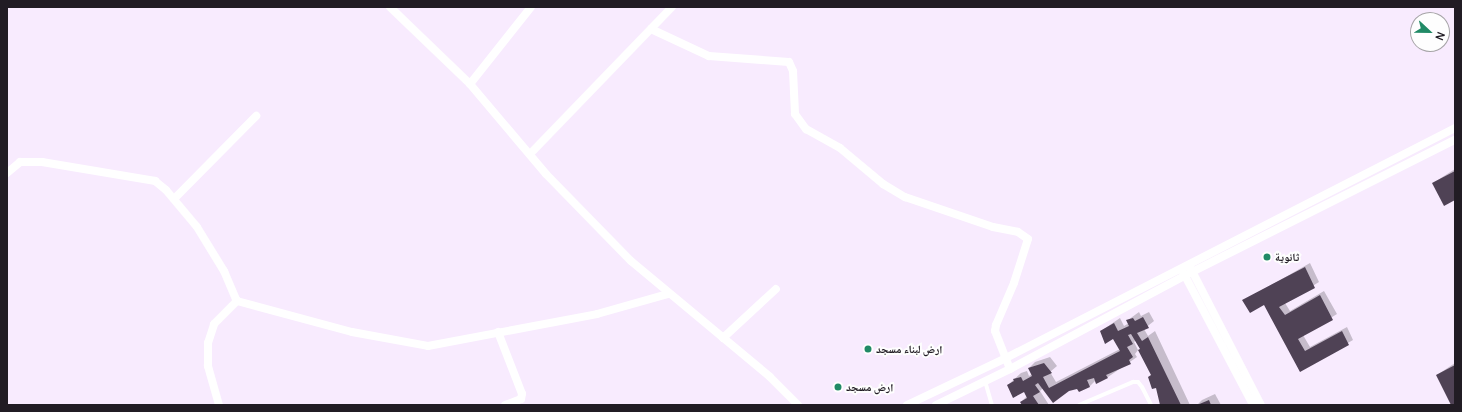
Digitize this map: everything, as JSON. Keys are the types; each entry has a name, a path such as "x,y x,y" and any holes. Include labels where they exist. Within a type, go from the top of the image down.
{"street":[{"path":"390,7 470,84 578,209 668,294 770,377 798,405"},
{"path":"470,84 531,7"},
{"path":"530,154 672,7"},
{"path":"651,30 709,56 789,62 793,71 795,114 806,129 840,148 883,184 905,197 993,227 1018,232 1028,239 1014,284 996,325 995,331 1010,369"},
{"path":"174,199 256,116"},
{"path":"936,405 1010,369 1187,270 1455,128"},
{"path":"906,405 1455,140"},
{"path":"7,173 20,162 69,165 155,180 174,199 197,227 224,271 237,301"},
{"path":"1187,270 1253,405"},
{"path":"1187,270 1262,405"},
{"path":"723,338 776,289"},
{"path":"237,301 352,332 428,346 597,314 668,294"},
{"path":"219,405 208,366 208,343 214,324 237,301"},
{"path":"498,332 522,394 521,399 505,405"}],"lane":[{"path":"985,381 992,405"},
{"path":"1078,405 1133,382 1138,382 1151,405"}],"building":[{"path":"1455,171 1455,200 1444,206 1432,183"},
{"path":"1305,267 1315,288 1279,307 1285,315 1320,295 1333,320 1298,339 1305,351 1342,331 1349,345 1300,372 1264,305 1250,313 1242,300"},
{"path":"1143,317 1149,328 1137,333 1142,341 1148,337 1181,405 1160,405 1156,388 1152,389 1148,377 1151,375 1138,350 1140,349 1131,334 1128,335 1133,344 1127,347 1133,357 1129,360 1131,364 1106,375 1108,378 1096,384 1094,378 1087,380 1090,387 1079,392 1077,389 1069,391 1053,403 1038,383 1035,385 1040,392 1033,396 1039,405 1022,405 1020,402 1027,398 1024,392 1013,398 1007,385 1014,381 1013,379 1021,377 1023,381 1032,376 1028,368 1044,363 1052,373 1043,377 1049,388 1120,351 1113,339 1105,344 1100,331 1114,323 1118,331 1129,326 1126,320 1133,318 1135,321"},
{"path":"1455,365 1455,405 1451,405 1436,375"},
{"path":"1209,400 1211,405 1197,405"}],"place":[{"name":"ثانوية","path":"1267,257"},
{"name":"ارض لبناء مسجد","path":"868,349"},
{"name":"ارض مسجد","path":"838,387"}]}
